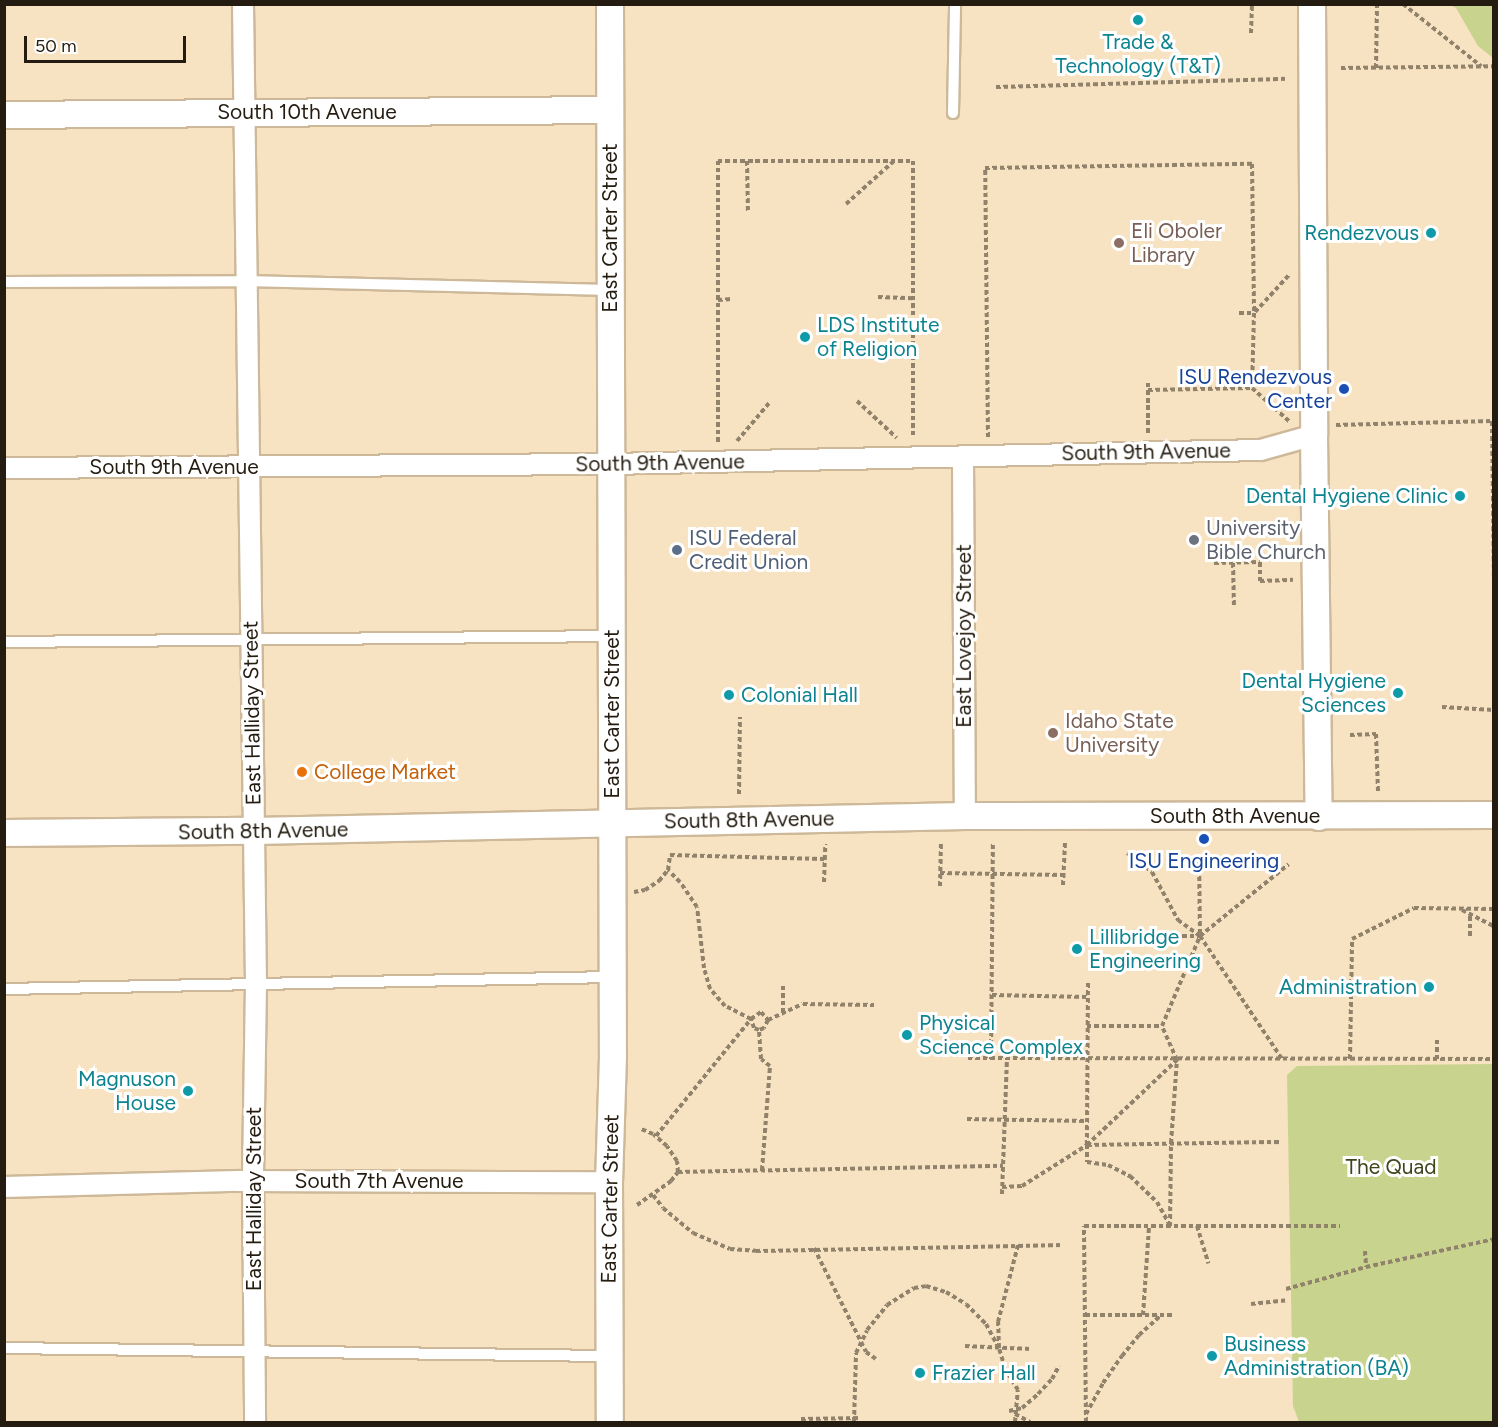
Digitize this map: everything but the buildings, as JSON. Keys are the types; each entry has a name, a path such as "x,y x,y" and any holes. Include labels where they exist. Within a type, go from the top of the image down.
{"street":[{"name":"East Halliday Street","path":"243,4 256,984 253,1181 255,1422"},
{"name":"East Carter Street","path":"610,4 610,464 613,636 611,824 613,1056 609,1182 610,1422"},
{"path":"1312,4 1324,430 1319,817"},
{"name":"South 10th Avenue","path":"4,115 610,110"},
{"name":"South 9th Avenue","path":"4,468 610,464 1261,450 1324,430"},
{"name":"East Lovejoy Street","path":"963,456 965,816"},
{"name":"South 8th Avenue","path":"4,833 254,831 965,816 1494,815"},
{"name":"South 7th Avenue","path":"4,1187 253,1181 609,1182"}],"lane":[{"path":"953,113 955,4"},
{"path":"4,282 246,281 610,290"},
{"path":"4,642 613,636"},
{"path":"4,989 612,977"},
{"path":"4,1348 610,1356"}],"path":[{"path":"1251,4 1251,33"},
{"path":"1376,68 1377,4"},
{"path":"1403,4 1481,66"},
{"path":"1341,68 1494,66"},
{"path":"996,87 1288,79"},
{"path":"718,442 718,161 913,161 913,439"},
{"path":"747,161 748,213"},
{"path":"846,204 894,161"},
{"path":"988,438 985,168 1252,164 1254,313 1252,388"},
{"path":"1239,313 1254,313 1292,272"},
{"path":"878,297 913,298"},
{"path":"718,300 732,299"},
{"path":"1148,383 1148,434"},
{"path":"1148,390 1252,388 1290,423"},
{"path":"857,401 897,439"},
{"path":"737,442 770,402"},
{"path":"1324,430 1492,421 1494,595"},
{"path":"1233,562 1234,608"},
{"path":"1214,563 1260,562 1260,581 1293,580"},
{"path":"1442,707 1494,710"},
{"path":"739,794 740,717"},
{"path":"1350,735 1376,734 1378,791"},
{"path":"991,1059 993,842"},
{"path":"1063,885 1065,842"},
{"path":"940,886 941,843"},
{"path":"824,882 825,844"},
{"path":"1127,854 1152,872 1178,920 1200,936 1282,1060"},
{"path":"1170,1226 1171,1143 1178,1060 1162,1026 1200,936 1199,854"},
{"path":"629,893 645,890 659,880 668,870 670,855 825,859"},
{"path":"1152,936 1200,936 1289,864"},
{"path":"668,870 680,882 696,907 704,968 710,988 724,1006 751,1019 754,1028 759,1030"},
{"path":"940,873 1064,875"},
{"path":"1350,1059 1352,939 1414,909 1494,909"},
{"path":"1461,909 1494,926"},
{"path":"1470,914 1470,936"},
{"path":"1088,982 1087,1162 1108,1166 1131,1176 1157,1202 1170,1226"},
{"path":"783,983 783,1013"},
{"path":"992,995 1087,997"},
{"path":"759,1030 764,1028 768,1020 803,1004 874,1005"},
{"path":"656,1136 751,1019 761,1012 768,1020"},
{"path":"1087,1026 1162,1026"},
{"path":"759,1030 761,1059 770,1066 762,1170"},
{"path":"1437,1040 1437,1059"},
{"path":"969,1058 1494,1059"},
{"path":"1002,1194 1007,1059"},
{"path":"1002,1187 1022,1186 1087,1145 1178,1060"},
{"path":"967,1119 1087,1121"},
{"path":"641,1129 656,1136 677,1161 678,1172"},
{"path":"1087,1145 1282,1142"},
{"path":"637,1205 653,1195 678,1172 1003,1166"},
{"path":"653,1195 663,1208 693,1233 730,1250 1063,1245"},
{"path":"1086,1422 1084,1226 1340,1226"},
{"path":"1143,1315 1149,1226"},
{"path":"1197,1226 1208,1263"},
{"path":"1286,1289 1366,1267 1494,1239"},
{"path":"999,1348 998,1322 1018,1245"},
{"path":"814,1248 860,1343 866,1352 876,1359"},
{"path":"1365,1251 1366,1267"},
{"path":"854,1421 856,1353 860,1343 887,1305 914,1288 926,1286 946,1292 966,1304 986,1324 999,1348 1005,1368 1018,1390 1015,1422"},
{"path":"1251,1304 1287,1300"},
{"path":"1085,1315 1174,1315"},
{"path":"1086,1415 1103,1383 1122,1356 1139,1335 1161,1315"},
{"path":"965,1346 1031,1349"},
{"path":"1016,1412 1052,1379 1059,1366"},
{"path":"1016,1412 1030,1422"},
{"path":"801,1419 854,1421 861,1418"}],"green space":[{"path":"1450,5 1493,5 1493,58 1478,46 1456,8"},
{"name":"The Quad","path":"1493,1064 1493,1422 1299,1422 1293,1406 1287,1075 1297,1066"}],"place":[{"name":"Trade & Technology (T&T)","path":"1138,20"},
{"name":"Rendezvous","path":"1431,233"},
{"name":"Eli Oboler Library","path":"1119,243"},
{"name":"LDS Institute of Religion","path":"805,337"},
{"name":"ISU Rendezvous Center","path":"1344,389"},
{"name":"Dental Hygiene Clinic","path":"1460,496"},
{"name":"University Bible Church","path":"1194,540"},
{"name":"ISU Federal Credit Union","path":"677,550"},
{"name":"Dental Hygiene Sciences","path":"1398,693"},
{"name":"Colonial Hall","path":"729,695"},
{"name":"Idaho State University","path":"1053,733"},
{"name":"College Market","path":"302,772"},
{"name":"ISU Engineering","path":"1204,839"},
{"name":"Lillibridge Engineering","path":"1077,949"},
{"name":"Administration","path":"1429,987"},
{"name":"Physical Science Complex","path":"907,1035"},
{"name":"Magnuson House","path":"188,1091"},
{"name":"Business Administration (BA)","path":"1212,1356"},
{"name":"Frazier Hall","path":"920,1373"}]}
